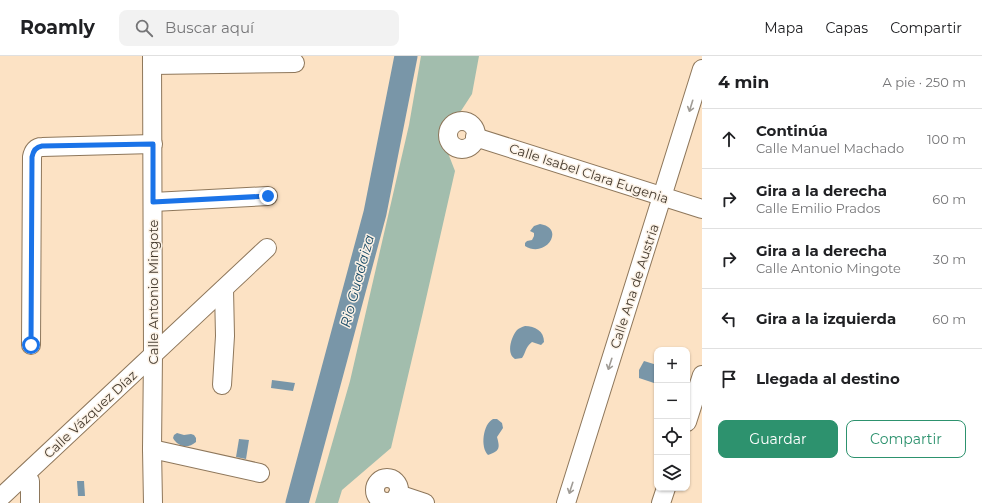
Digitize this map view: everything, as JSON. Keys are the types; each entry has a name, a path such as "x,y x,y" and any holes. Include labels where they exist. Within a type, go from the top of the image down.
{"street":[{"path":"152,61 295,63"},
{"name":"Calle Antonio Mingote","path":"152,61 153,503"},
{"name":"Calle Ana de Austria","path":"566,503 702,69"},
{"name":"Calle Isabel Clara Eugenia","path":"476,137 663,196 702,210"},
{"path":"31,345 32,170 34,151 36,148 42,146 153,144"},
{"path":"153,202 268,196"},
{"name":"Calle Vázquez Díaz","path":"0,498 267,248"},
{"path":"222,386 226,336 224,289"},
{"path":"688,419 702,375"},
{"path":"152,449 260,473"},
{"path":"25,475 30,481 30,503"},
{"path":"661,503 665,491"},
{"path":"398,494 425,503"}],"green space":[{"path":"421,56 479,56 472,94 459,114 445,123 441,135 455,171 391,448 342,490 338,503 315,503 350,381 409,125"}],"water":[{"path":"540,224 548,227 552,231 550,241 546,246 540,249 533,249 525,246 525,243 532,240 534,236 534,233 530,231 534,226"},
{"path":"525,326 535,328 541,332 544,342 541,345 532,342 528,346 522,358 515,359 512,357 510,349 511,341 517,330"},
{"path":"644,361 654,364 654,383 639,378 639,370"},
{"path":"272,380 295,383 293,391 271,388"},
{"path":"493,419 497,419 502,423 503,428 497,437 499,444 498,449 488,455 483,441 485,430"},
{"path":"177,433 194,435 196,442 190,446 180,445 173,438"},
{"path":"239,439 249,440 246,459 236,457"},
{"path":"77,481 84,481 85,496 78,496"}],"waterway":[{"name":"Rio Guadaiza","path":"297,503 375,213 406,56"}],"route":[{"path":"31,345 32,157 36,148 42,146 153,144 153,202 268,196"}]}
